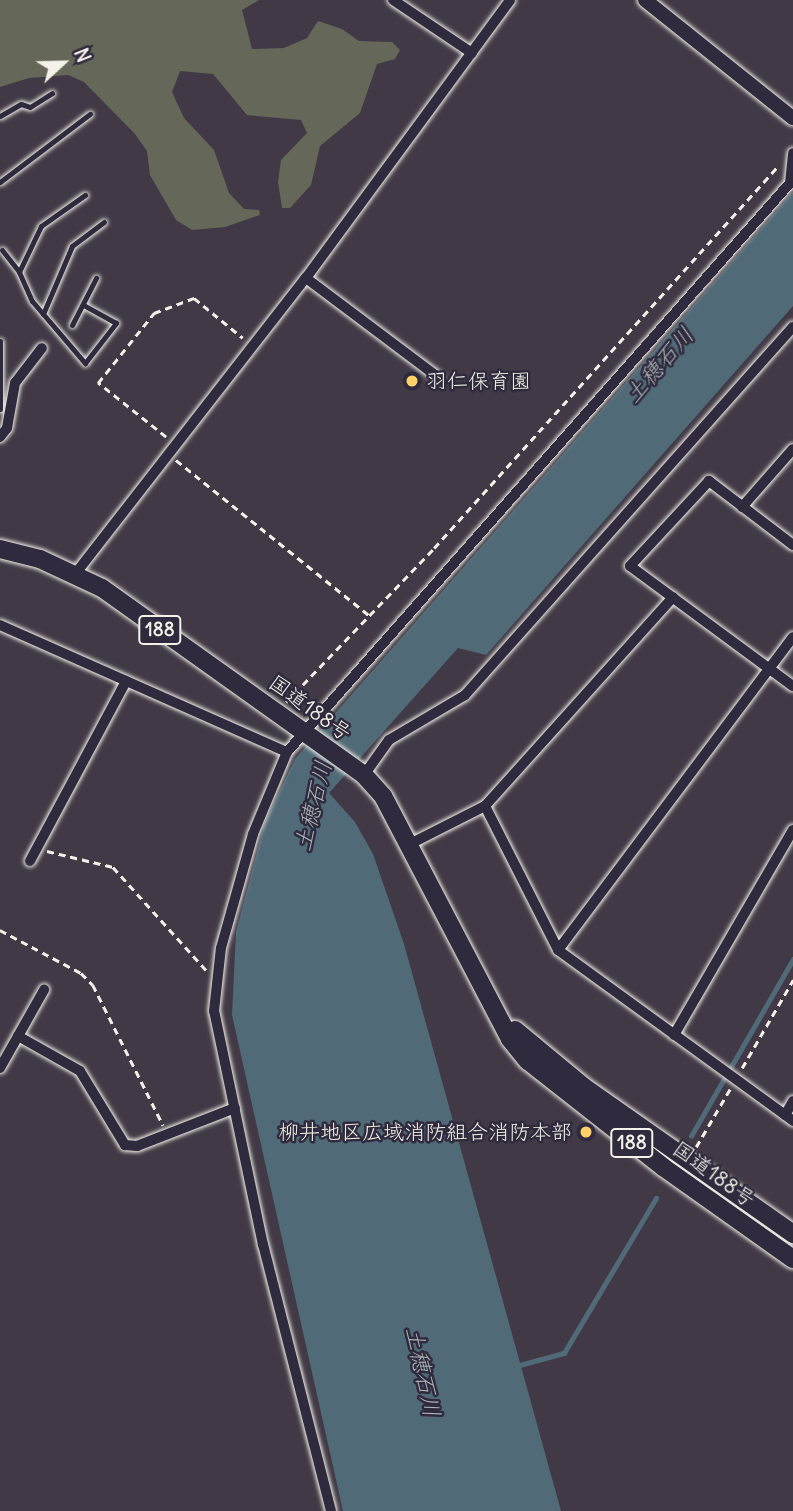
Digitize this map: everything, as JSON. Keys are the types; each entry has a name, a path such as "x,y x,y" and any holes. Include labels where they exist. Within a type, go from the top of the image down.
{"highway":[{"name":"国道188号","path":"0,549 76,573 360,772 383,796 510,1039 528,1061 663,1167 793,1259"},
{"name":"国道188号","path":"494,1006 538,1052 793,1234"}],"street":[{"path":"393,0 472,53"},
{"path":"76,573 170,449 306,278 510,0"},
{"path":"645,0 793,118"},
{"path":"331,1511 263,1245 214,1011 216,978 253,834 287,752 307,733 790,183 792,156"},
{"path":"306,278 439,378"},
{"path":"360,772 388,740 465,695 793,327"},
{"path":"0,437 7,428 15,383 42,348"},
{"path":"742,507 793,449"},
{"path":"793,545 709,481 630,566 793,686"},
{"path":"410,844 485,806 673,597"},
{"path":"0,625 287,752"},
{"path":"558,950 793,637"},
{"path":"30,861 126,681"},
{"path":"485,806 558,950 789,1118 793,1101"},
{"path":"674,1035 793,830"},
{"path":"0,1068 44,990"},
{"path":"18,1036 80,1070 125,1145 137,1146 235,1108"}],"lane":[{"path":"0,116 21,104 30,107 51,93"},
{"path":"0,182 90,114"},
{"path":"19,272 41,226 85,195"},
{"path":"44,314 72,246 104,222"},
{"path":"1,250 19,272 32,301 85,363 116,323 84,305"},
{"path":"72,325 96,278"},
{"path":"0,341 0,409"}],"path":[{"path":"299,691 513,461 562,401 568,401 774,167 792,156"},
{"path":"253,345 194,298 154,313 98,383 170,449 370,616"},
{"path":"37,849 113,867 216,978"},
{"path":"0,930 81,973 93,985 167,1134"},
{"path":"695,1149 793,980"}],"green space":[{"path":"0,0 259,0 242,10 252,49 284,48 307,38 318,21 342,29 359,41 392,42 400,50 395,59 377,64 360,113 320,146 311,185 290,208 282,208 278,182 281,160 307,133 301,120 247,115 213,74 180,71 172,92 184,118 214,150 229,193 244,209 259,210 260,215 225,227 192,230 176,220 150,175 147,151 135,134 84,82 68,75 29,78 0,87"}],"water":[{"name":"土穂石川","path":"793,192 793,306 486,655 458,648 329,793 355,822 373,854 404,944 561,1511 343,1511 232,1015 236,932 265,822 295,759"}],"waterway":[{"path":"691,1136 793,959"},
{"path":"516,1366 564,1353 656,1198"}],"place":[{"name":"羽仁保育園","path":"412,381"},
{"name":"柳井地区広域消防組合消防本部","path":"586,1132"}]}
